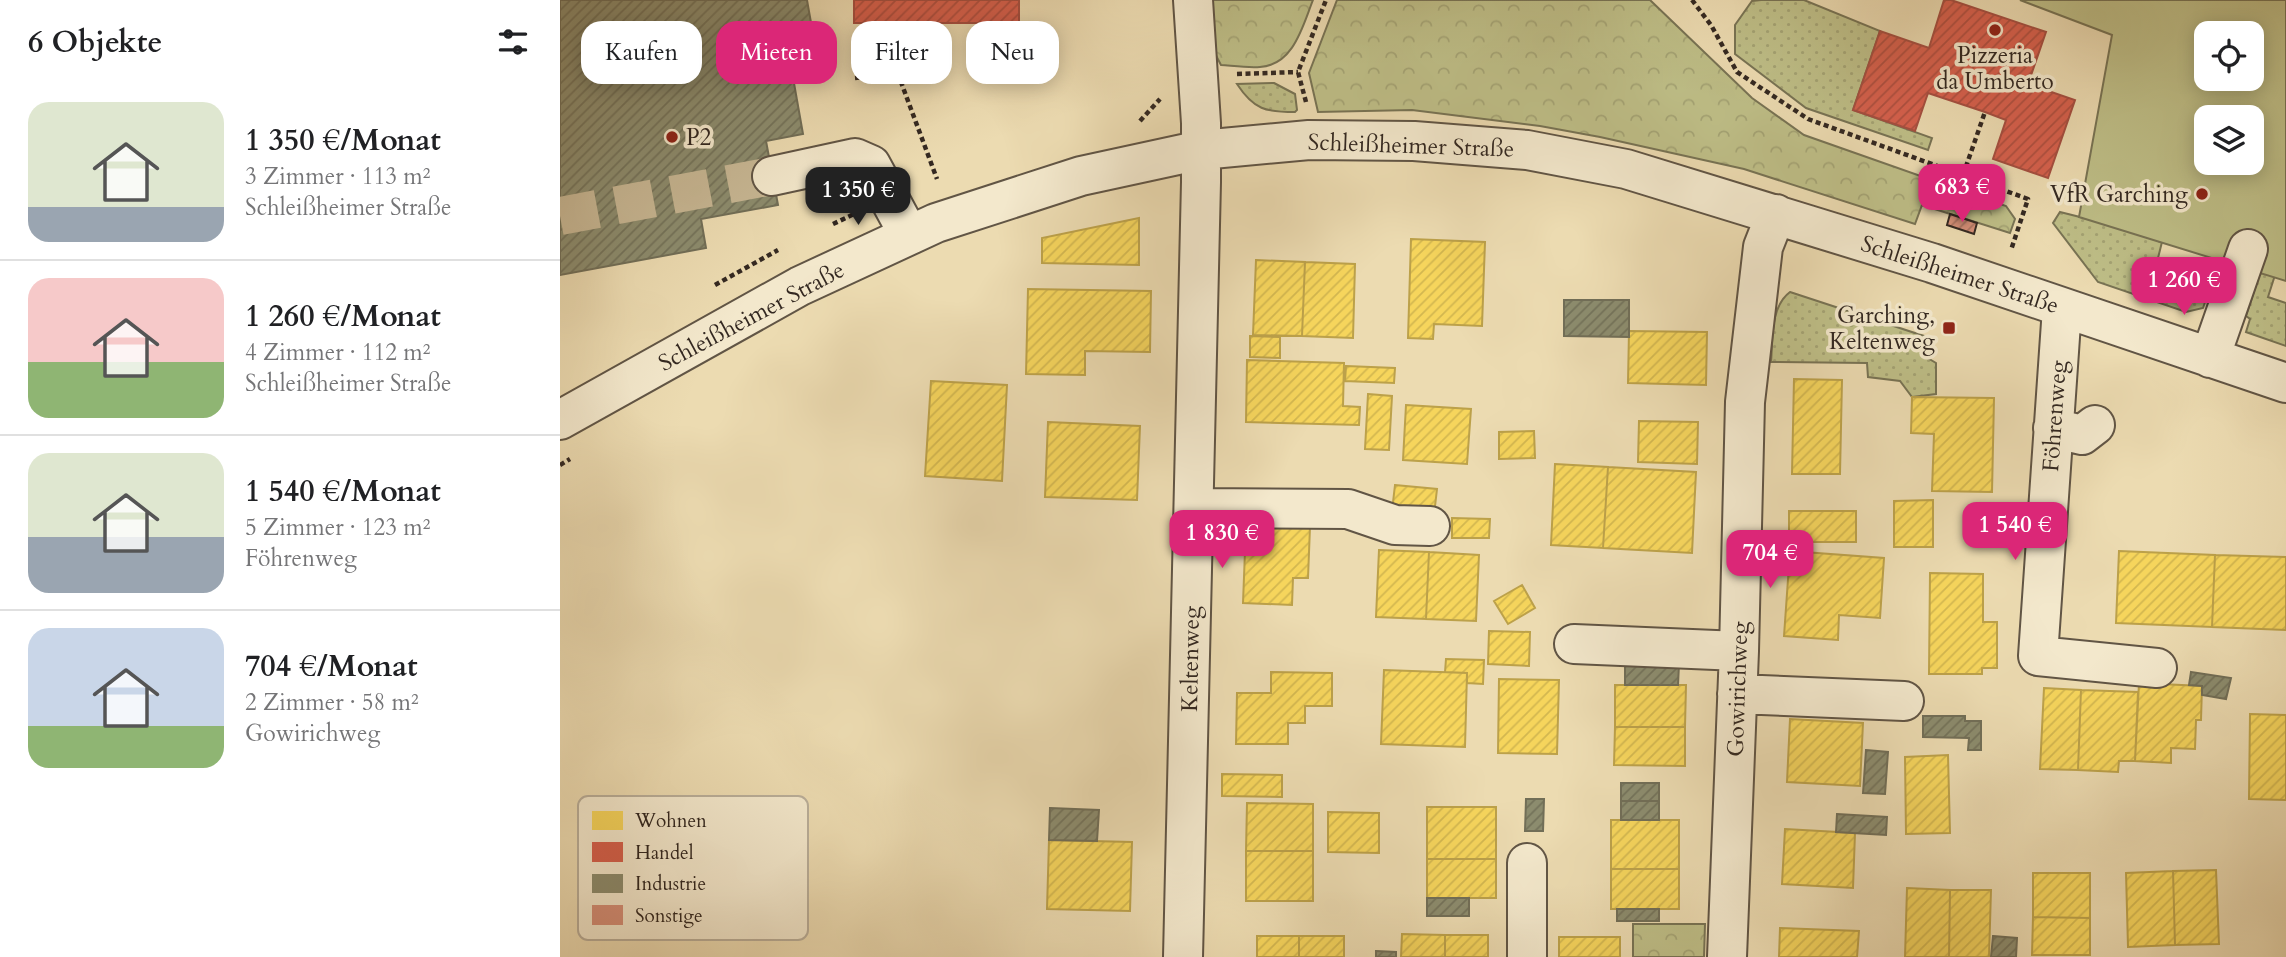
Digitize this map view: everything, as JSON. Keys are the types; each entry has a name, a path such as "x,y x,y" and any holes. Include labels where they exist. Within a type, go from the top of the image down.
{"street":[{"name":"Keltenweg","path":"1183,957 1201,150 1193,0"},
{"name":"Schleißheimer Straße","path":"560,420 800,286 936,223 1081,176 1201,150 1309,140 1414,141 1527,150 1626,169 2000,286 2286,383"},
{"path":"772,176 855,158 871,165 909,235"},
{"name":"Gowirichweg","path":"1727,957 1739,652 1745,402 1763,247 1776,214"},
{"path":"2210,358 2248,249"},
{"name":"Föhrenweg","path":"2062,308 2038,656 2157,668"},
{"path":"2053,428 2082,435 2095,425"},
{"path":"1194,508 1348,509 1395,524 1430,526"},
{"path":"1574,644 1739,652"},
{"path":"1737,694 1904,701"},
{"path":"1527,863 1527,957"}],"path":[{"path":"1309,140 1307,108 1298,72 1326,0"},
{"path":"1692,0 1711,25 1737,72 1808,119 2028,199 2000,286"},
{"path":"1198,76 1298,72"},
{"path":"902,84 937,179"},
{"path":"1964,175 1985,112"},
{"path":"560,465 572,458"}],"green space":[{"path":"1212,0 1313,0 1301,32 1289,52 1272,65 1251,67 1221,65 1212,48"},
{"path":"1337,0 1650,0 1752,98 1804,135 2006,206 2015,219 2010,233 1922,205 1915,224 1744,169 1600,137 1540,126 1412,110 1318,112 1309,73"},
{"path":"1804,0 1880,31 1853,110 1932,138 1928,150 1806,108 1735,54 1735,25 1752,1"},
{"path":"2020,0 2286,0 2286,281 2079,217 2112,35"},
{"path":"1274,83 1295,94 1295,112 1262,108 1249,99 1237,84"},
{"path":"2060,212 2162,242 2157,262 2213,279 2203,308 2186,312 2098,282 2053,223"},
{"path":"2260,273 2275,275 2268,297 2286,303 2286,346 2246,332 2250,319 2246,316"},
{"path":"1790,292 1927,337 1921,354 1936,363 1936,394 1912,397 1900,381 1868,377 1867,363 1771,362 1776,315 1779,306"},
{"path":"1633,924 1705,924 1704,957 1633,957"}],"building: Wohnen":[{"path":"1139,218 1139,265 1042,263 1042,238"},
{"path":"1411,239 1485,242 1482,326 1434,324 1433,339 1408,338"},
{"path":"1256,260 1305,262 1302,336 1253,335"},
{"path":"1305,262 1355,264 1353,338 1302,336"},
{"path":"1028,289 1151,291 1150,352 1085,351 1085,375 1026,374"},
{"path":"1629,331 1707,332 1706,385 1628,383"},
{"path":"1250,336 1280,337 1280,358 1250,357"},
{"path":"1247,360 1344,363 1343,406 1360,407 1359,425 1246,422"},
{"path":"1346,366 1395,368 1394,383 1345,381"},
{"path":"1794,379 1842,380 1840,474 1792,474"},
{"path":"931,381 1007,385 1002,481 925,476"},
{"path":"1368,394 1392,396 1389,450 1365,449"},
{"path":"1912,397 1994,398 1992,492 1932,491 1934,434 1911,433"},
{"path":"1406,405 1471,409 1467,464 1403,460"},
{"path":"1639,421 1698,422 1697,464 1638,462"},
{"path":"1048,422 1140,426 1137,500 1045,497"},
{"path":"1534,431 1535,458 1499,459 1499,432"},
{"path":"1555,464 1608,467 1603,548 1551,545"},
{"path":"1608,467 1696,472 1692,553 1603,548"},
{"path":"1395,485 1437,489 1434,515 1392,511"},
{"path":"1933,500 1933,547 1894,547 1894,501"},
{"path":"1789,511 1856,511 1856,542 1789,542"},
{"path":"1452,518 1490,519 1489,538 1452,538"},
{"path":"1246,525 1310,527 1308,578 1293,578 1292,605 1243,603"},
{"path":"1379,550 1429,552 1426,619 1376,617"},
{"path":"1790,551 1884,558 1880,618 1839,615 1838,640 1784,636"},
{"path":"2119,551 2215,555 2212,627 2116,623"},
{"path":"1429,552 1479,555 1476,621 1426,619"},
{"path":"2215,555 2286,557 2286,630 2212,627"},
{"path":"1930,573 1983,574 1983,622 1997,622 1997,668 1982,668 1982,674 1929,674"},
{"path":"1522,585 1535,608 1508,624 1494,601"},
{"path":"1489,631 1530,632 1529,666 1488,664"},
{"path":"1446,659 1484,660 1483,684 1467,683 1467,673 1445,672"},
{"path":"1384,670 1467,673 1465,747 1381,744"},
{"path":"1271,672 1332,673 1332,706 1305,706 1305,723 1288,723 1288,744 1236,744 1237,693 1271,693"},
{"path":"1499,679 1559,680 1557,754 1498,753"},
{"path":"2139,683 2202,686 2201,720 2196,720 2195,749 2171,748 2171,763 2135,761"},
{"path":"1615,685 1686,685 1685,727 1615,727"},
{"path":"2044,688 2081,690 2078,770 2040,769"},
{"path":"2081,690 2138,692 2135,761 2119,761 2118,772 2078,770"},
{"path":"2250,714 2286,715 2286,800 2249,799"},
{"path":"1790,719 1863,723 1860,786 1787,782"},
{"path":"1615,727 1685,727 1685,766 1614,765"},
{"path":"1948,755 1950,833 1906,834 1905,757"},
{"path":"1222,774 1282,775 1282,797 1222,796"},
{"path":"1247,803 1313,804 1313,851 1246,851"},
{"path":"1427,807 1496,807 1496,859 1427,859"},
{"path":"1328,812 1379,813 1379,853 1328,852"},
{"path":"1611,820 1679,820 1679,869 1611,869"},
{"path":"1785,829 1855,833 1853,888 1782,884"},
{"path":"1049,840 1132,842 1130,911 1047,909"},
{"path":"1246,851 1313,851 1313,901 1246,901"},
{"path":"1427,859 1496,859 1496,898 1427,898"},
{"path":"1611,869 1679,869 1679,909 1611,909"},
{"path":"2216,870 2219,944 2175,945 2173,871"},
{"path":"2173,871 2175,945 2128,947 2126,873"},
{"path":"2033,873 2090,873 2090,918 2033,917"},
{"path":"1907,888 1950,890 1949,957 1905,957"},
{"path":"1950,890 1991,890 1989,957 1949,957"},
{"path":"2033,917 2090,918 2090,955 2032,955"},
{"path":"1780,928 1859,931 1857,957 1779,957"},
{"path":"1402,934 1445,935 1445,957 1401,957"},
{"path":"1445,935 1488,935 1488,957 1445,957"},
{"path":"1257,936 1299,936 1299,957 1257,957"},
{"path":"1299,936 1344,936 1344,957 1299,957"},
{"path":"1559,937 1620,937 1620,957 1559,957"}],"building: Handel":[{"path":"854,0 1019,0 1019,21 854,21"},
{"path":"1944,0 2046,32 2028,84 2075,100 2048,178 1993,159 2006,120 1985,112 1928,93 1915,131 1853,110 1880,31 1929,48"}],"building: Industrie":[{"name":"P2","path":"560,0 807,0 811,21 716,21 716,84 794,84 803,134 766,141 778,205 701,219 706,248 560,275"},
{"path":"1564,300 1629,300 1629,337 1564,336"},
{"path":"1625,663 1679,664 1678,685 1625,685"},
{"path":"2191,672 2231,678 2226,699 2202,695 2202,686 2189,685"},
{"path":"1923,716 1965,716 1965,721 1981,721 1981,750 1968,750 1969,738 1923,737"},
{"path":"1866,750 1888,752 1885,794 1863,793"},
{"path":"1621,783 1659,783 1659,801 1621,801"},
{"path":"1526,799 1544,799 1543,831 1525,831"},
{"path":"1621,801 1659,801 1659,820 1621,820"},
{"path":"1050,808 1099,810 1097,841 1049,840"},
{"path":"1837,814 1887,817 1886,835 1836,832"},
{"path":"1427,898 1469,898 1469,916 1427,916"},
{"path":"1617,909 1659,909 1659,921 1617,921"},
{"path":"1993,936 2017,938 2016,957 1991,957"},
{"path":"1376,951 1396,952 1396,957 1376,957"}],"building: Sonstige":[{"path":"1950,214 1977,223 1974,234 1947,225"}],"tunnel":[{"path":"560,216 772,176"}],"place":[{"name":"Pizzeria da Umberto","path":"1995,30"},
{"name":"P2","path":"672,137"},
{"name":"VfR Garching","path":"2202,194"},
{"name":"Garching, Keltenweg","path":"1949,328"}]}
